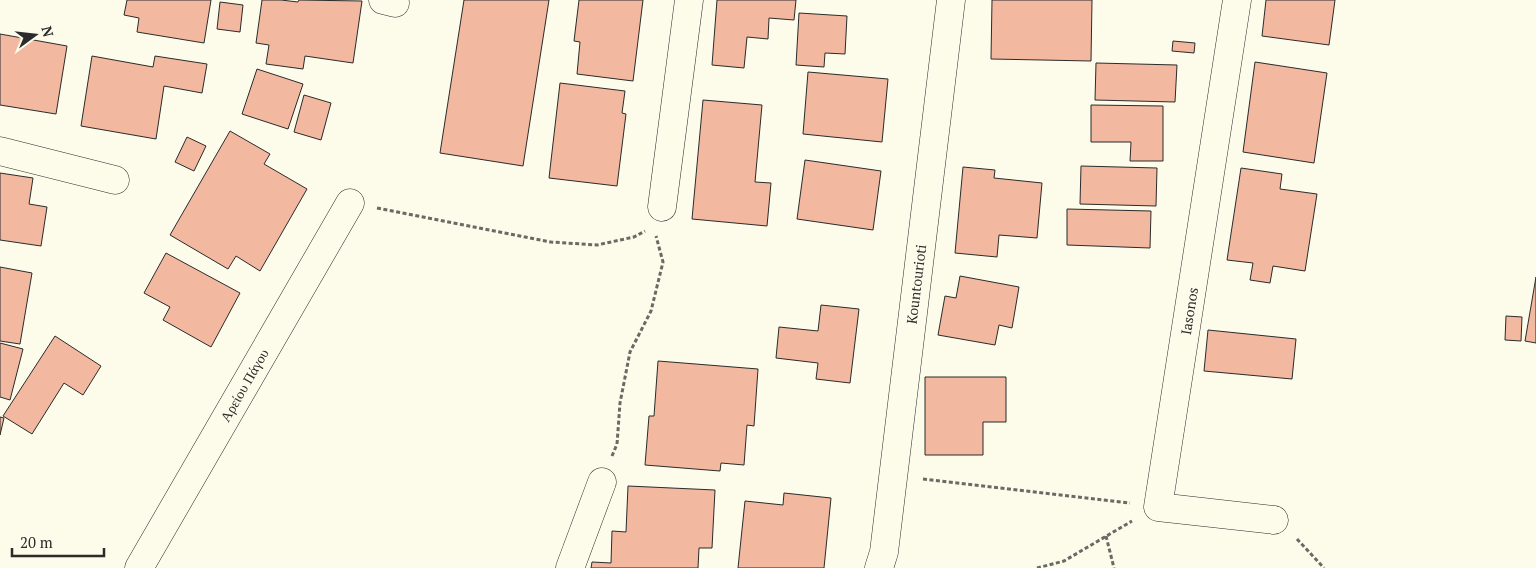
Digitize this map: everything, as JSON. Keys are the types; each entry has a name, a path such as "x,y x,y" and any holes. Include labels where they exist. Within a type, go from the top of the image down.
{"street":[{"path":"658,216 689,0"},
{"name":"Kountourioti","path":"879,568 884,552 951,0"},
{"name":"Iasonos","path":"1158,506 1237,0"},
{"path":"0,151 115,180"},
{"name":"Αρείου Πάγου","path":"138,568 350,203"},
{"path":"570,568 602,482"},
{"path":"1158,506 1274,520"}],"path":[{"path":"350,203 551,242 597,245 634,237 658,216"},
{"path":"602,482 617,444 620,403 630,352 651,311 663,262 658,216"},
{"path":"893,476 1158,506"},
{"path":"1037,568 1064,560 1158,506"},
{"path":"1274,520 1290,532 1324,568"},
{"path":"1106,536 1114,568"}],"building":[{"path":"127,0 211,0 204,43 137,32 139,18 124,15"},
{"path":"262,0 298,2 299,0 362,1 353,63 305,56 303,69 266,64 269,45 256,43"},
{"path":"464,0 549,0 523,166 440,153"},
{"path":"579,0 643,0 633,81 577,74 580,42 574,41"},
{"path":"717,0 796,0 794,20 769,18 768,39 747,37 744,68 712,65"},
{"path":"992,0 1092,0 1091,61 991,59"},
{"path":"1266,0 1335,0 1329,45 1262,36"},
{"path":"220,2 243,5 240,32 217,29"},
{"path":"799,13 847,16 845,54 825,53 824,67 796,65"},
{"path":"0,34 67,46 56,114 0,105"},
{"path":"1173,41 1195,43 1194,53 1172,51"},
{"path":"92,56 153,67 155,56 207,64 202,93 164,86 156,139 81,126"},
{"path":"1255,62 1327,73 1314,163 1243,152"},
{"path":"1096,63 1177,65 1175,102 1095,100"},
{"path":"257,69 303,84 288,129 242,114"},
{"path":"808,72 888,79 882,142 803,134"},
{"path":"560,83 625,91 622,113 626,114 617,186 549,178"},
{"path":"304,95 331,103 321,140 294,132"},
{"path":"703,100 762,105 755,182 771,183 767,226 692,219"},
{"path":"1091,105 1163,106 1163,161 1130,161 1131,142 1091,142"},
{"path":"230,131 270,154 264,164 307,189 260,271 236,256 228,269 170,235"},
{"path":"187,137 206,146 194,171 175,162"},
{"path":"805,160 881,171 873,230 797,219"},
{"path":"1081,166 1157,168 1156,206 1080,204"},
{"path":"963,167 995,170 994,178 1042,183 1037,238 999,235 997,257 955,253"},
{"path":"1241,168 1282,174 1280,189 1317,194 1305,271 1273,266 1270,283 1250,280 1253,263 1227,260"},
{"path":"0,173 33,178 29,204 47,207 41,246 0,240"},
{"path":"1067,209 1151,211 1150,248 1067,245"},
{"path":"166,253 240,293 211,347 163,320 170,307 144,293"},
{"path":"0,267 32,273 20,344 0,341"},
{"path":"960,276 1019,287 1012,328 999,325 995,345 938,335 945,296 956,298"},
{"path":"1536,277 1536,343 1525,341"},
{"path":"821,305 859,309 850,383 816,379 818,363 776,358 779,327 818,331"},
{"path":"1506,316 1522,317 1521,341 1505,340"},
{"path":"1208,330 1296,339 1292,379 1204,371"},
{"path":"55,336 101,366 83,395 64,383 32,434 3,416"},
{"path":"0,343 23,349 10,400 0,397"},
{"path":"658,361 758,369 754,426 747,425 744,465 721,463 720,471 645,465 649,416 654,416"},
{"path":"925,377 1006,377 1006,422 983,422 983,455 925,455"},
{"path":"0,417 4,418 0,435"},
{"path":"628,486 715,490 712,548 699,548 698,568 591,568 592,562 611,563 612,531 626,532"},
{"path":"784,493 831,498 824,568 738,568 745,501 783,505"}]}
